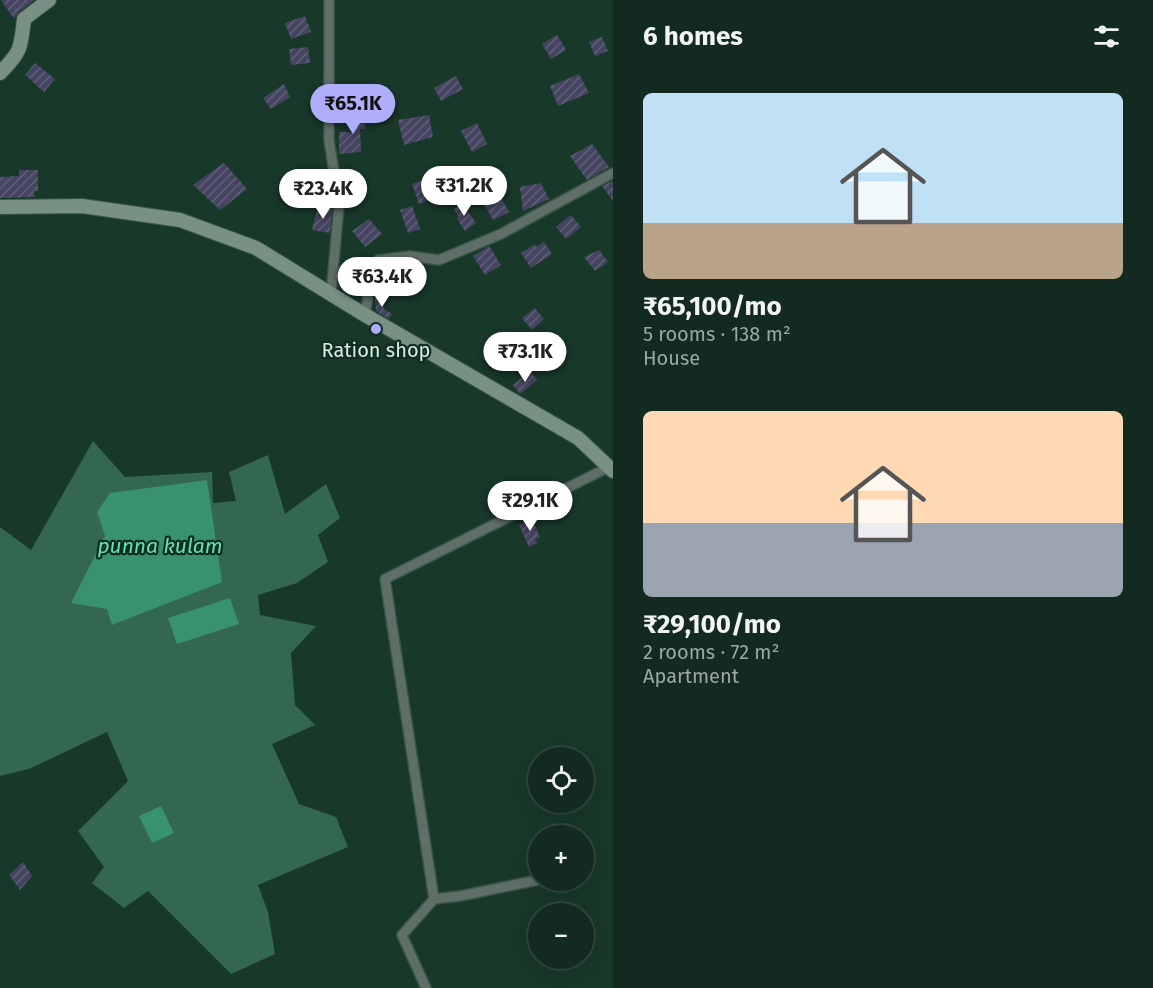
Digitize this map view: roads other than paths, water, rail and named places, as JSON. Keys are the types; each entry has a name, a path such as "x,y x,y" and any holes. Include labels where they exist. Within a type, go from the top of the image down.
{"main road":[{"path":"0,73 17,55 22,44 24,19 49,0"},
{"path":"0,207 82,206 180,220 256,248 365,315 579,438 611,469"}],"street":[{"path":"329,0 329,140 339,205 331,294"},
{"path":"365,315 371,278 378,260 410,256 439,260 501,234 613,173"},
{"path":"434,899 385,579 611,469"},
{"path":"426,988 402,935 434,899 528,882"}],"water":[{"name":"punna kulam","path":"207,480 222,582 112,625 107,609 71,603 105,536 97,512 110,493"},
{"path":"230,598 239,624 177,644 168,618"},
{"path":"161,806 174,833 152,843 139,816"}],"place":[{"name":"Ration shop","path":"376,329"}]}
